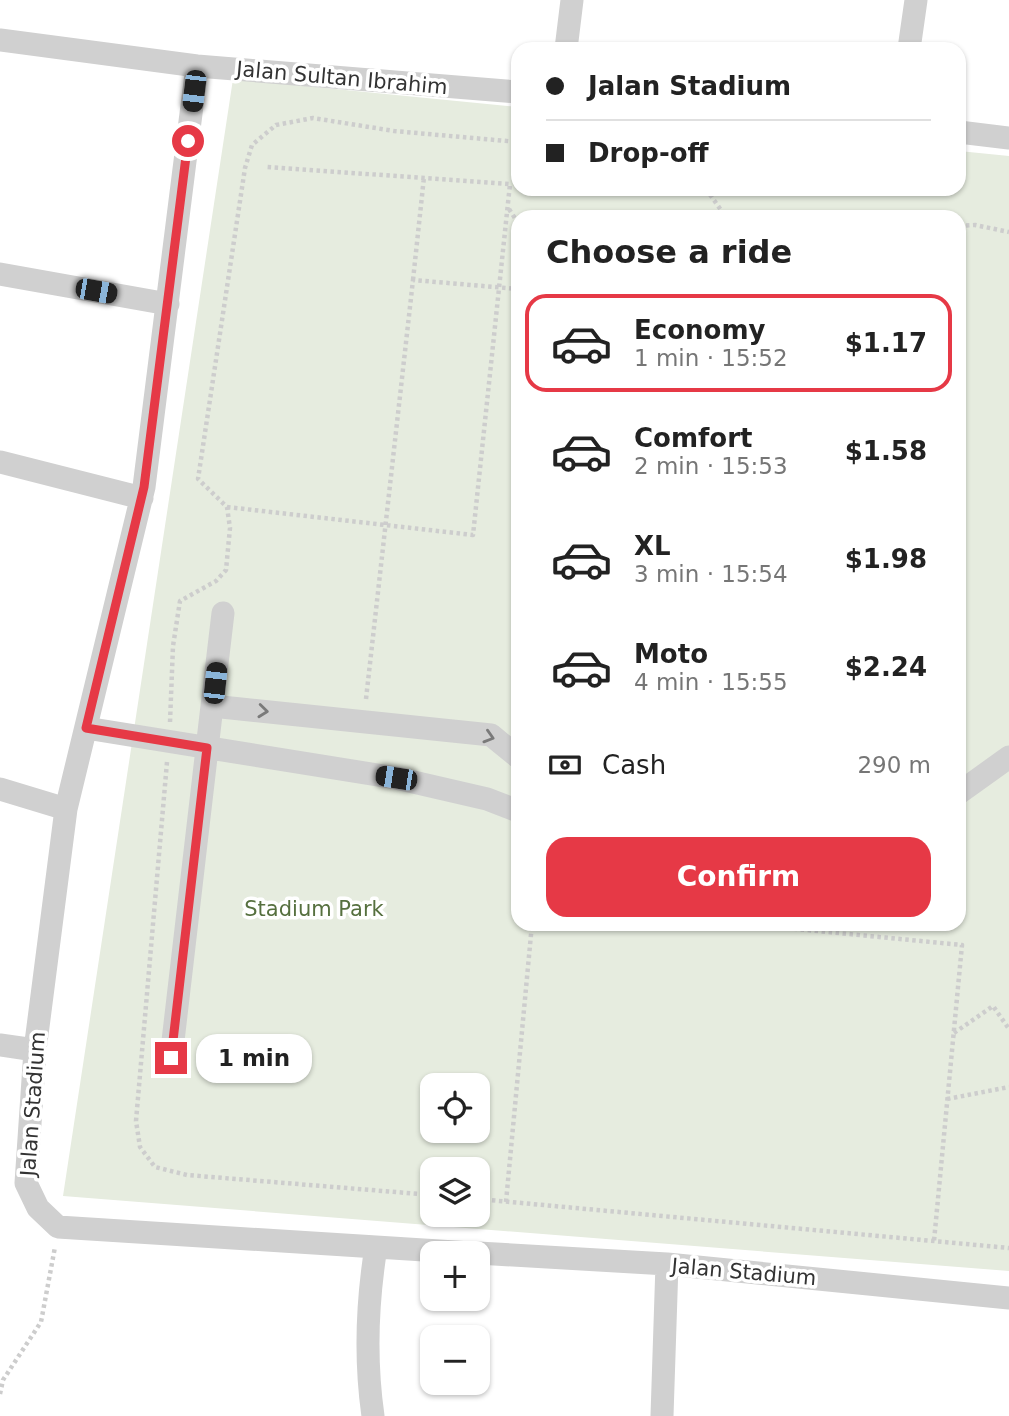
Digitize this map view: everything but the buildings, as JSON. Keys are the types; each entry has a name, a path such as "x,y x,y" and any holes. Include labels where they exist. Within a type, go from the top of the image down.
{"street":[{"path":"567,42 572,0"},
{"path":"910,42 916,0"},
{"name":"Jalan Sultan Ibrahim","path":"0,40 197,66 511,91"},
{"name":"Jalan Stadium","path":"58,1227 38,1208 26,1183 35,1050 66,809 142,498 197,66"},
{"path":"966,133 1009,138"},
{"path":"0,274 167,304"},
{"path":"0,462 142,498"},
{"path":"171,1058 223,613"},
{"path":"212,706 491,735 511,749"},
{"path":"86,728 396,778 487,799 511,808"},
{"path":"966,788 1009,757"},
{"path":"0,789 66,809"},
{"path":"0,1045 35,1050"},
{"path":"58,1227 420,1250"},
{"path":"373,1416 367,1363 371,1278 376,1247"},
{"name":"Jalan Stadium","path":"490,1254 667,1265 1009,1298"},
{"path":"662,1416 667,1265"}],"path":[{"path":"267,167 510,184 473,535 227,507 198,480 245,168 252,145 276,125 313,118 394,131 511,141"},
{"path":"363,721 424,177"},
{"path":"508,208 511,212"},
{"path":"966,226 1009,232"},
{"path":"413,280 511,288"},
{"path":"173,646 180,601 216,581 226,570 230,528 227,507"},
{"path":"506,1202 531,931"},
{"path":"817,931 962,945 934,1241"},
{"path":"954,1033 993,1006 1009,1029"},
{"path":"947,1099 1009,1087"},
{"path":"490,1200 1009,1248"},
{"path":"0,1394 3,1380 41,1322 58,1227"}],"green space":[{"name":"Stadium Park","path":"233,79 511,106 511,196 966,196 966,152 1009,156 1009,1271 454,1227 490,1227 490,1157 420,1157 420,1224 63,1196"}],"route":[{"path":"171,1058 207,748 86,728 144,487 188,141"}]}
